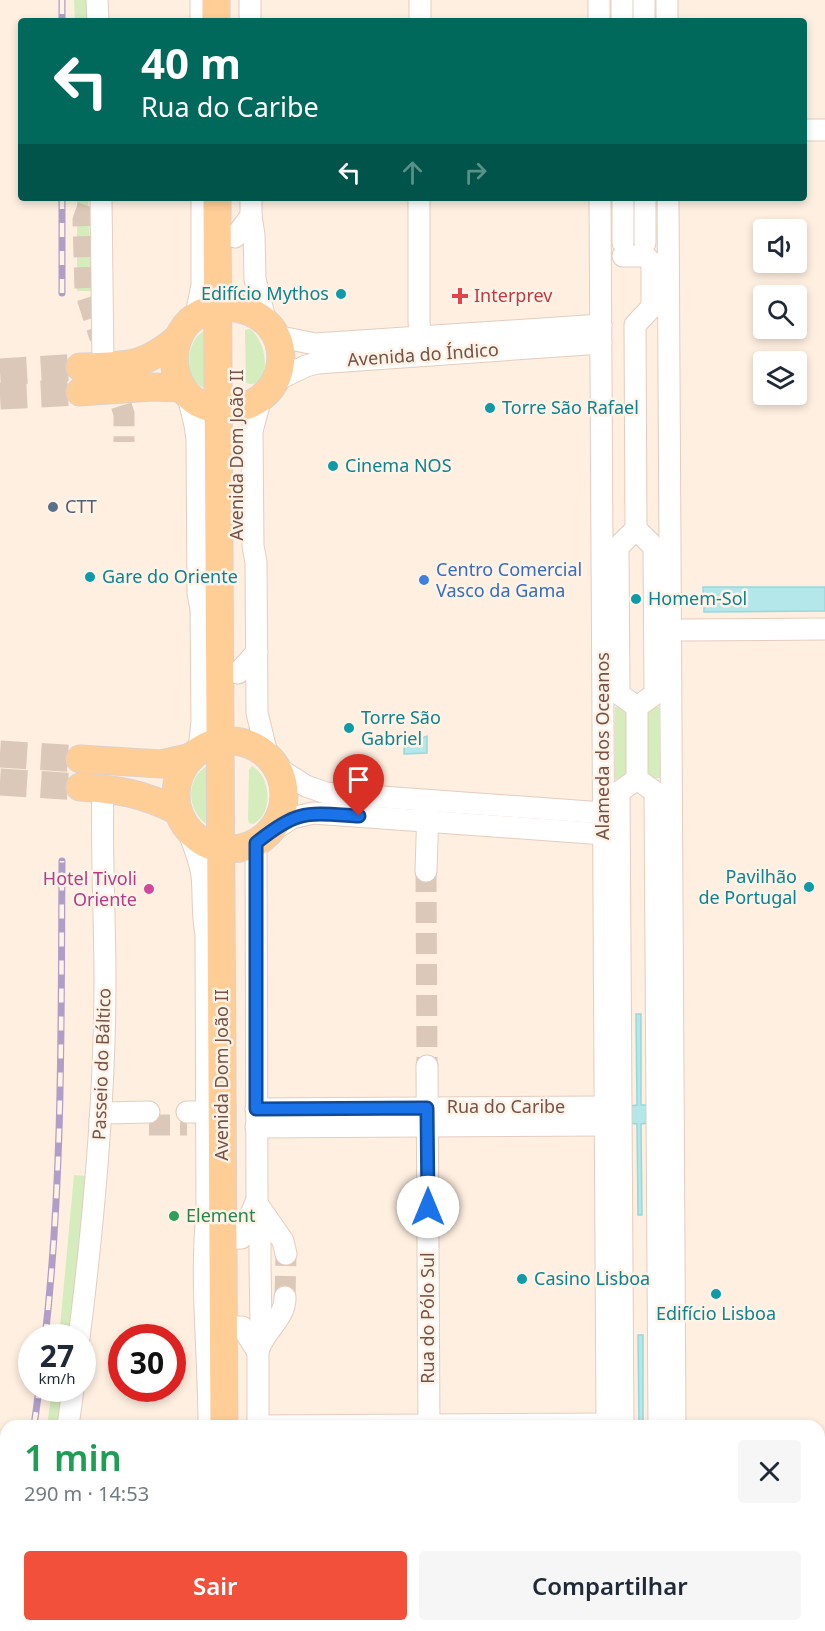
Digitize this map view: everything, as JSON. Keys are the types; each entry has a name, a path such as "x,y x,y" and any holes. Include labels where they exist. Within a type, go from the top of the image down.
{"main road":[{"path":"216,0 216,18"},
{"path":"234,0 234,18"},
{"name":"Avenida Dom João II","path":"212,748 238,673 248,399 217,310 217,201"},
{"name":"Avenida Dom João II","path":"217,310 243,212"},
{"path":"217,310 251,312 271,329 281,356 248,399 195,403 185,392 174,365 174,351 178,338 188,322 217,310"},
{"path":"88,375 150,359 178,338"},
{"path":"88,375 185,392"},
{"name":"Avenida Dom João II","path":"232,1238 247,843 212,748 219,477 248,399"},
{"path":"80,759 161,764 212,748 253,747 272,762 284,789 285,799 282,811 247,843 208,844 197,838 182,818 176,793 178,779 212,748"},
{"path":"91,788 139,794 182,818"},
{"name":"Avenida Dom João II","path":"241,1420 233,1327 221,912 247,843"},
{"name":"Avenida Dom João II","path":"225,1420 233,1327"}],"street":[{"path":"97,0 98,18"},
{"path":"201,0 201,18"},
{"path":"250,0 250,18"},
{"path":"420,0 420,18"},
{"path":"599,0 599,18"},
{"path":"622,0 622,18"},
{"path":"644,0 644,18"},
{"path":"667,0 667,18"},
{"path":"807,130 825,130"},
{"path":"88,375 95,201"},
{"name":"Avenida Dom João II","path":"202,201 202,285 217,310"},
{"path":"419,201 421,346"},
{"name":"Alameda dos Oceanos","path":"600,201 605,1116 614,1294"},
{"path":"623,201 623,250 645,256 652,263 652,307 635,325 636,529"},
{"path":"645,201 645,243"},
{"name":"Alameda dos Oceanos","path":"659,1420 673,1130 668,201"},
{"name":"Avenida Dom João II","path":"243,212 254,235 255,279 271,329"},
{"name":"Avenida do Índico","path":"271,329 315,344 421,346 601,334"},
{"name":"Avenida do Índico","path":"248,399 306,366 421,346"},
{"name":"Avenida Dom João II","path":"185,392 195,425 202,722 212,748"},
{"name":"Avenida Dom João II","path":"248,399 252,431 253,546 256,562 257,713 272,762"},
{"name":"Avenida Dom João II","path":"197,496 219,477"},
{"name":"Alameda dos Oceanos","path":"636,529 654,547 655,694 637,707 619,694 618,637 618,547 636,529"},
{"path":"683,630 825,629"},
{"path":"238,673 257,652"},
{"name":"Alameda dos Oceanos","path":"637,707 637,779"},
{"path":"272,762 306,786 326,793 554,831 604,834"},
{"name":"Alameda dos Oceanos","path":"637,779 655,792 666,1294 675,1420"},
{"name":"Alameda dos Oceanos","path":"612,1420 620,792 637,779"},
{"name":"Passeio do Báltico","path":"81,1324 93,1224 100,1120 105,981 91,788"},
{"path":"247,843 292,818 313,813 555,810 604,813"},
{"path":"554,831 555,810"},
{"path":"426,871 428,811"},
{"name":"Avenida Dom João II","path":"182,818 198,858 202,875 202,915 206,934 197,1118 207,1212 204,1243 209,1420"},
{"name":"Avenida Dom João II","path":"247,843 260,1257 258,1420"},
{"path":"206,934 221,912"},
{"name":"Rua do Pólo Sul","path":"427,1066 429,1420"},
{"name":"Rua do Caribe","path":"256,1118 605,1116"},
{"path":"100,1120 107,1125 149,1119"},
{"path":"257,1202 283,1241 286,1254"},
{"name":"Avenida Dom João II","path":"232,1238 257,1202"},
{"path":"207,1212 232,1238"},
{"path":"614,1294 666,1294"},
{"path":"233,1327 258,1352 264,1337 283,1312 285,1297"},
{"name":"Avenida Dom João II","path":"208,1360 233,1327"},
{"path":"72,1420 73,1402"}],"green space":[{"path":"74,0 87,0 87,18 75,18"},
{"path":"77,201 88,201 92,291 77,291"},
{"path":"250,329 257,336 261,345 265,365 260,380 254,384 246,383 245,330"},
{"path":"206,330 207,389 194,379 189,361 194,342"},
{"path":"615,707 630,707 631,778 615,779"},
{"path":"644,707 659,707 660,778 644,779"},
{"path":"208,766 208,825 196,812 191,795 195,778"},
{"path":"252,766 263,778 268,795 264,812 253,824 249,823 248,819 249,770"},
{"path":"74,1175 86,1176 72,1324 60,1324"},
{"path":"50,1402 62,1402 60,1420 48,1420"}],"water":[{"path":"703,587 825,587 825,611 704,612"},
{"path":"427,736 427,753 404,754 404,745"},
{"path":"636,1014 641,1014 641,1105 648,1105 648,1123 641,1124 642,1215 638,1215 637,1124 630,1123 630,1106 637,1105"},
{"path":"638,1335 643,1335 643,1420 639,1420"}],"tunnel":[{"path":"88,206 83,220 85,291 100,338"},
{"path":"0,372 80,367"},
{"path":"112,376 124,414 124,442"},
{"path":"0,396 80,392"},
{"path":"0,754 80,759"},
{"path":"0,782 80,787"},
{"path":"426,871 427,1066"},
{"path":"149,1125 187,1125"},
{"path":"285,1297 286,1254"}],"railway":[{"path":"62,0 62,18"},
{"path":"62,201 62,293"},
{"path":"46,1324 58,1159 62,861"},
{"path":"35,1420 37,1402"}],"place":[{"name":"Edifício Mythos","path":"341,294"},
{"name":"Interprev","path":"460,296"},
{"name":"Torre São Rafael","path":"490,408"},
{"name":"Cinema NOS","path":"333,466"},
{"name":"CTT","path":"53,507"},
{"name":"Gare do Oriente","path":"90,577"},
{"name":"Centro Comercial Vasco da Gama","path":"424,580"},
{"name":"Homem-Sol","path":"636,599"},
{"name":"Torre São Gabriel","path":"349,728"},
{"name":"Pavilhão de Portugal","path":"809,887"},
{"name":"Hotel Tivoli Oriente","path":"149,889"},
{"name":"Element","path":"174,1216"},
{"name":"Casino Lisboa","path":"522,1279"},
{"name":"Edifício Lisboa","path":"716,1294"}],"route":[{"path":"359,816 303,814 292,818 256,843 256,1109 427,1108 428,1207"}]}
